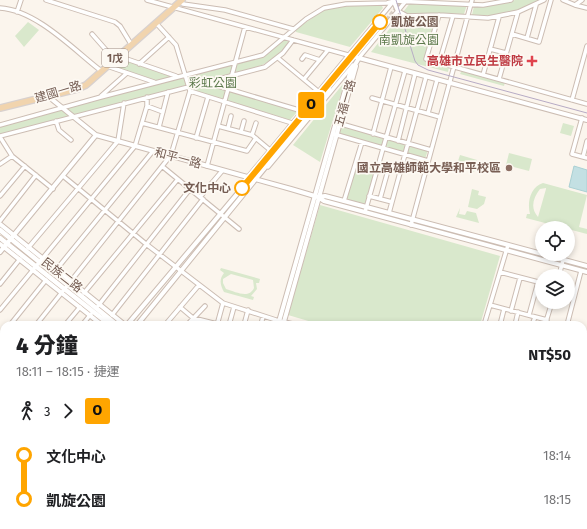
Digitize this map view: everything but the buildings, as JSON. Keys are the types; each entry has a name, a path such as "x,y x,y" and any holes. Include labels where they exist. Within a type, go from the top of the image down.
{"main road":[{"name":"建國一路","path":"0,108 49,97 81,87 156,22 182,2"},
{"name":"民族二路","path":"0,230 9,241 106,321"},
{"name":"民族二路","path":"0,238 9,241"},
{"name":"民族二路","path":"94,310 111,321"}],"street":[{"path":"17,12 21,0"},
{"path":"46,0 115,22 120,26 131,44"},
{"path":"147,0 587,120"},
{"path":"0,124 263,55 293,29 324,8 346,4 387,3 394,0 472,2 483,5 511,0"},
{"path":"394,0 398,11 407,16 439,15 469,17 499,16 518,12 544,0"},
{"path":"140,321 248,190 270,150 350,56 394,0"},
{"path":"129,321 243,185 253,179 359,58 398,11 405,0"},
{"path":"512,34 539,42 551,0"},
{"path":"563,0 587,8"},
{"path":"575,5 582,0"},
{"path":"182,2 225,10 293,29"},
{"path":"411,225 472,2"},
{"path":"527,38 536,5"},
{"path":"0,8 17,12 38,22 100,70"},
{"path":"499,79 518,12"},
{"path":"439,15 426,59 587,104"},
{"path":"439,63 453,16"},
{"path":"483,75 499,16"},
{"path":"39,321 171,156 190,91 176,45 156,22"},
{"path":"207,166 245,27"},
{"path":"92,34 116,57 177,77"},
{"path":"139,64 169,37"},
{"path":"53,189 12,156 0,136 265,67 278,58 293,40"},
{"path":"572,100 587,46"},
{"path":"490,49 506,53"},
{"path":"304,79 328,50"},
{"path":"353,52 359,58"},
{"path":"302,59 305,55 320,60"},
{"path":"278,58 319,92"},
{"name":"五福一路","path":"282,321 316,196 335,134 350,73 359,58"},
{"path":"106,66 156,82"},
{"path":"374,134 392,67"},
{"path":"365,212 405,71"},
{"path":"101,97 127,73"},
{"path":"398,141 416,74"},
{"path":"389,213 426,77"},
{"path":"428,113 437,80"},
{"path":"207,83 302,111"},
{"path":"253,179 328,88"},
{"path":"190,91 292,124"},
{"path":"159,127 168,92"},
{"path":"196,138 208,96"},
{"name":"和平一路","path":"49,97 73,118 96,135 316,196 325,196 535,252"},
{"path":"0,310 135,146 147,106 147,97"},
{"path":"372,98 440,117"},
{"path":"28,248 118,141 124,103"},
{"path":"147,106 163,112"},
{"path":"228,128 231,116"},
{"path":"582,118 572,154 585,157 587,141"},
{"path":"56,121 59,130 71,140"},
{"path":"241,132 244,121"},
{"path":"142,123 247,151 256,138"},
{"path":"252,135 256,123"},
{"path":"338,123 431,150"},
{"path":"218,126 252,135 270,150"},
{"path":"335,134 428,161"},
{"path":"0,252 96,135"},
{"path":"344,201 362,142"},
{"path":"56,270 153,151"},
{"path":"0,164 12,156"},
{"path":"0,196 25,166"},
{"path":"163,167 239,229"},
{"path":"112,314 222,170"},
{"path":"380,199 387,174"},
{"path":"0,221 36,175"},
{"path":"63,176 92,198 146,244 223,303 248,310 276,321"},
{"path":"84,293 178,179"},
{"path":"85,321 190,189"},
{"name":"和平一路","path":"316,196 324,201 506,252 587,272"},
{"path":"369,196 392,202"},
{"name":"民族二路","path":"0,224 20,259 56,270 80,307 112,314 121,321"},
{"name":"民族二路","path":"0,244 9,241 28,248 46,280 84,293 100,321"},
{"path":"485,321 508,245"},
{"path":"0,284 20,259"},
{"path":"561,269 563,261"},
{"name":"和平一路","path":"567,261 587,266"},
{"path":"568,321 581,271"},
{"path":"500,272 535,282"},
{"path":"512,311 520,278"},
{"path":"13,321 46,280"},
{"path":"168,321 199,285"},
{"path":"529,315 535,298"},
{"path":"218,321 223,303"},
{"path":"490,305 547,320 550,309"},
{"path":"190,321 205,306"},
{"path":"69,321 80,307"},
{"path":"180,307 198,321"},
{"path":"230,321 234,307"},
{"path":"501,321 504,309"},
{"path":"245,321 248,310"},
{"path":"516,321 518,312"},
{"path":"262,321 263,316"},
{"path":"533,321 535,316"}],"green space":[{"path":"515,0 540,0 524,8 507,13 472,15 474,6 497,5"},
{"name":"南凱旋公園","path":"411,2 467,5 464,14 439,13 425,60 449,67 448,72 371,52"},
{"path":"381,4 383,8 350,47 296,32 295,30 324,10 346,5"},
{"path":"28,22 39,30 24,47 15,36"},
{"name":"彩虹公園","path":"282,41 290,41 277,56 270,61 229,75 226,89 298,111 290,120 193,90 191,76 258,58 269,53"},
{"path":"117,57 173,77 156,81 108,66"},
{"path":"462,70 505,82 504,86 460,74"},
{"path":"184,76 186,86 0,134 0,126"},
{"path":"344,84 320,162 293,145"},
{"path":"563,123 574,126 571,136 560,133"},
{"path":"341,125 428,150 425,159 339,134"},
{"path":"509,153 532,159 529,171 506,165"},
{"path":"460,155 477,160 474,172 456,167"},
{"path":"357,163 376,168 365,205 346,199"},
{"path":"543,183 587,195 579,227 587,229 587,234 575,231 575,221 537,221 526,218 527,214 530,214 529,200 535,188","holes":["546,188 538,217 533,207 534,199 540,189"]},
{"path":"472,189 479,191 478,195 486,197 484,204 477,209 468,207"},
{"path":"320,205 500,256 481,321 308,321 288,315"},
{"path":"460,208 459,214 465,215 467,211 476,213 479,223 456,217"},
{"path":"221,268 260,279 259,283 256,283 257,289 251,296 254,297 253,300 224,292 221,278 224,273 220,270","holes":["231,274 253,280 254,288 246,294 226,289 223,283 223,279"]}],"water":[{"path":"574,166 587,170 587,192 569,187"}],"tunnel":[{"path":"329,89 403,0"},
{"path":"327,87 349,62"}],"tram line":[{"path":"396,0 415,61 418,65 428,70 587,113"}],"metro line":[{"name":"O","path":"242,188 380,22"}],"place":[{"name":"凱旋公園","path":"380,22"},
{"name":"高雄市立民生醫院","path":"532,61"},
{"name":"國立高雄師範大學和平校區","path":"509,168"},
{"name":"文化中心","path":"242,188"}]}
